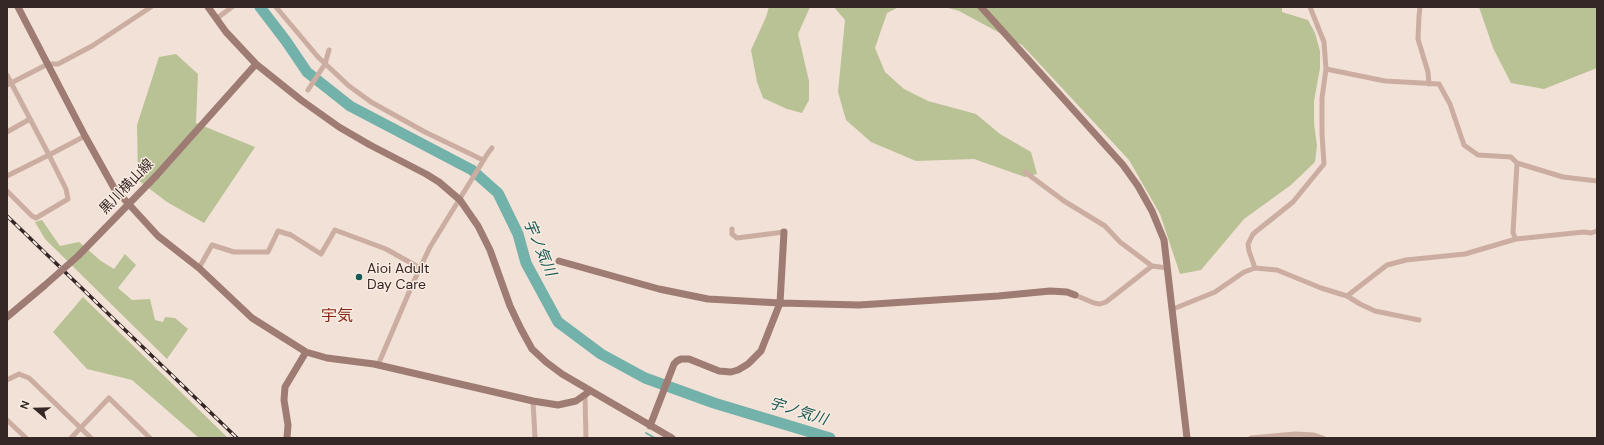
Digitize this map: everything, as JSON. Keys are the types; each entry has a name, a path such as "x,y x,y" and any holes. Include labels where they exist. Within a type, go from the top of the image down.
{"street":[{"path":"18,7 85,136 114,188 158,236 198,268 252,318 306,352 327,358 378,365 533,401 567,404 576,401 587,393"},
{"path":"9,84 48,64 58,64 92,46 151,7"},
{"path":"208,7 216,19 256,64 301,100 339,127 439,182 460,200 478,226 490,250 510,306 532,348 546,362 587,393 672,438"},
{"path":"216,19 232,7"},
{"path":"276,7 324,66 348,86 371,102 425,132 483,161"},
{"path":"981,7 1123,165 1138,186 1152,211 1164,240 1187,438"},
{"path":"1256,268 1249,251 1248,244 1253,234 1293,202 1324,164 1322,98 1326,69 1324,42 1310,7"},
{"path":"1420,7 1418,40 1428,72 1429,84"},
{"path":"308,90 324,66 329,50"},
{"name":"黒川横山線","path":"7,317 78,256 156,176 256,64"},
{"path":"1326,69 1385,81 1439,84 1450,104 1464,145 1478,155 1511,157 1517,163 1563,177 1597,181"},
{"path":"7,75 9,84 30,119 66,189 68,199 36,218 32,216 7,191"},
{"path":"7,132 30,119"},
{"path":"7,176 85,136"},
{"path":"378,365 430,247 492,148"},
{"path":"1516,239 1514,233 1517,163"},
{"path":"1025,172 1064,200 1105,226 1120,242 1152,266 1168,268"},
{"path":"650,426 671,372 677,361 685,358 725,372 738,370 748,364 761,351 780,304 784,232 737,238 732,234 732,229"},
{"path":"198,268 212,245 234,252 268,252 278,231 291,235 321,254 335,230 386,249 420,268"},
{"path":"1347,296 1387,265 1406,260 1465,254 1516,239 1584,232 1591,233 1597,231"},
{"path":"559,261 659,289 708,300 780,304 859,305 1050,291 1075,294 1094,303 1100,304 1106,302 1152,266"},
{"path":"1173,309 1215,292 1244,272 1256,268 1276,270 1321,288 1347,296 1375,311 1420,320"},
{"path":"287,438 288,426 284,400 285,387 306,352"},
{"path":"7,374 13,376"},
{"path":"7,380 18,374 22,374 29,378 91,438"},
{"path":"586,438 587,393"},
{"path":"71,438 109,398 150,438"},
{"path":"533,401 535,438"},
{"path":"7,420 26,438"},
{"path":"1251,438 1295,434 1314,435 1323,438"}],"green space":[{"path":"769,7 810,7 798,34 809,81 809,100 802,113 787,109 763,98 757,82 751,50"},
{"path":"834,7 899,7 887,13 875,48 885,72 904,89 928,101 976,114 1000,134 1031,152 1037,174 1025,177 974,159 916,161 871,142 846,120 838,92 845,20"},
{"path":"945,7 1282,7 1282,12 1308,20 1315,33 1320,51 1320,68 1314,101 1314,123 1317,146 1315,162 1291,185 1244,219 1201,270 1180,274 1160,214 1129,160 1022,45 959,11"},
{"path":"1479,7 1597,7 1597,68 1544,89 1511,83 1493,48"},
{"path":"176,54 198,74 196,123 255,147 204,223 167,202 138,180 137,125 159,57"},
{"path":"42,220 60,246 79,242 101,261 114,269 125,254 136,265 118,288 132,300 150,299 155,320 163,322 165,317 175,318 188,329 167,359 45,239 35,222"},
{"path":"83,297 228,438 199,438 132,380 87,369 53,332"}],"waterway":[{"name":"宇ノ気川","path":"260,7 307,72 350,106 472,170 498,193 518,234 526,263 558,322 601,354 645,378 714,403 830,438"},
{"path":"646,433 655,438"}],"railway":[{"path":"7,216 237,438"}],"place":[{"name":"Aioi Adult Day Care","path":"359,277"}],"district":[{"name":"宇気","path":"337,317"}]}
